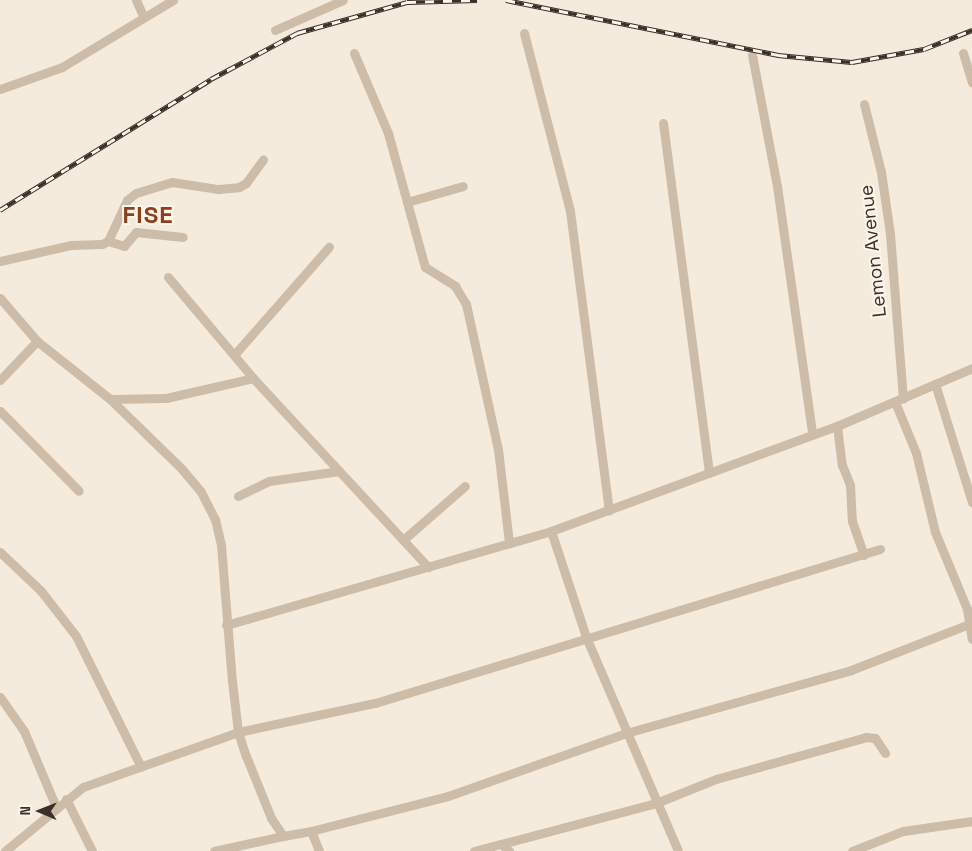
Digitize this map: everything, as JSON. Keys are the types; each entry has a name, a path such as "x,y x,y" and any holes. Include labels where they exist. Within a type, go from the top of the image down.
{"street":[{"path":"136,0 143,16"},
{"path":"0,89 62,67 143,16 173,0"},
{"path":"275,30 343,0"},
{"path":"524,33 570,211 609,510"},
{"path":"354,53 388,133 426,270 455,286 466,304 498,449 509,544"},
{"path":"963,53 972,83"},
{"path":"752,55 777,186 812,433"},
{"name":"Lemon Avenue","path":"864,104 878,155 889,225 899,400 916,453 935,532 957,580 967,609 972,639"},
{"path":"663,123 709,473"},
{"path":"0,261 70,245 102,244 108,241 119,214 136,193 172,182 218,189 239,187 246,183 263,160"},
{"path":"407,202 463,186"},
{"path":"108,241 124,246 136,232 183,237"},
{"path":"234,355 329,247"},
{"path":"168,278 253,378 428,567"},
{"path":"0,298 37,341 110,399 181,468 208,506 221,545 226,625 238,732 261,794 283,836"},
{"path":"0,380 37,341"},
{"path":"226,625 509,544 551,530 709,473 812,433 837,426 972,368"},
{"path":"110,399 166,398 253,378"},
{"path":"935,384 972,502"},
{"path":"0,411 79,491"},
{"path":"837,426 842,465 850,485 852,520 864,555"},
{"path":"238,496 269,481 339,471"},
{"path":"403,540 465,486"},
{"path":"551,530 586,637 678,851"},
{"path":"5,851 27,835 56,807 83,787 238,732 375,703 586,637 880,550"},
{"path":"0,552 41,591 76,636 141,767"},
{"path":"214,851 311,831 448,796 626,733 851,670 968,624"},
{"path":"0,697 24,731 56,807"},
{"path":"474,851 656,803 716,779 866,737 874,738 885,753"},
{"path":"66,799 92,851"},
{"path":"852,851 903,831 972,821"},
{"path":"311,831 319,851"},
{"path":"502,844 509,851"}],"railway":[{"path":"0,210 211,79 297,33 407,2 477,0"},
{"path":"506,0 778,55 852,62 924,49 972,30"}],"district":[{"name":"FISE","path":"148,215"}]}
